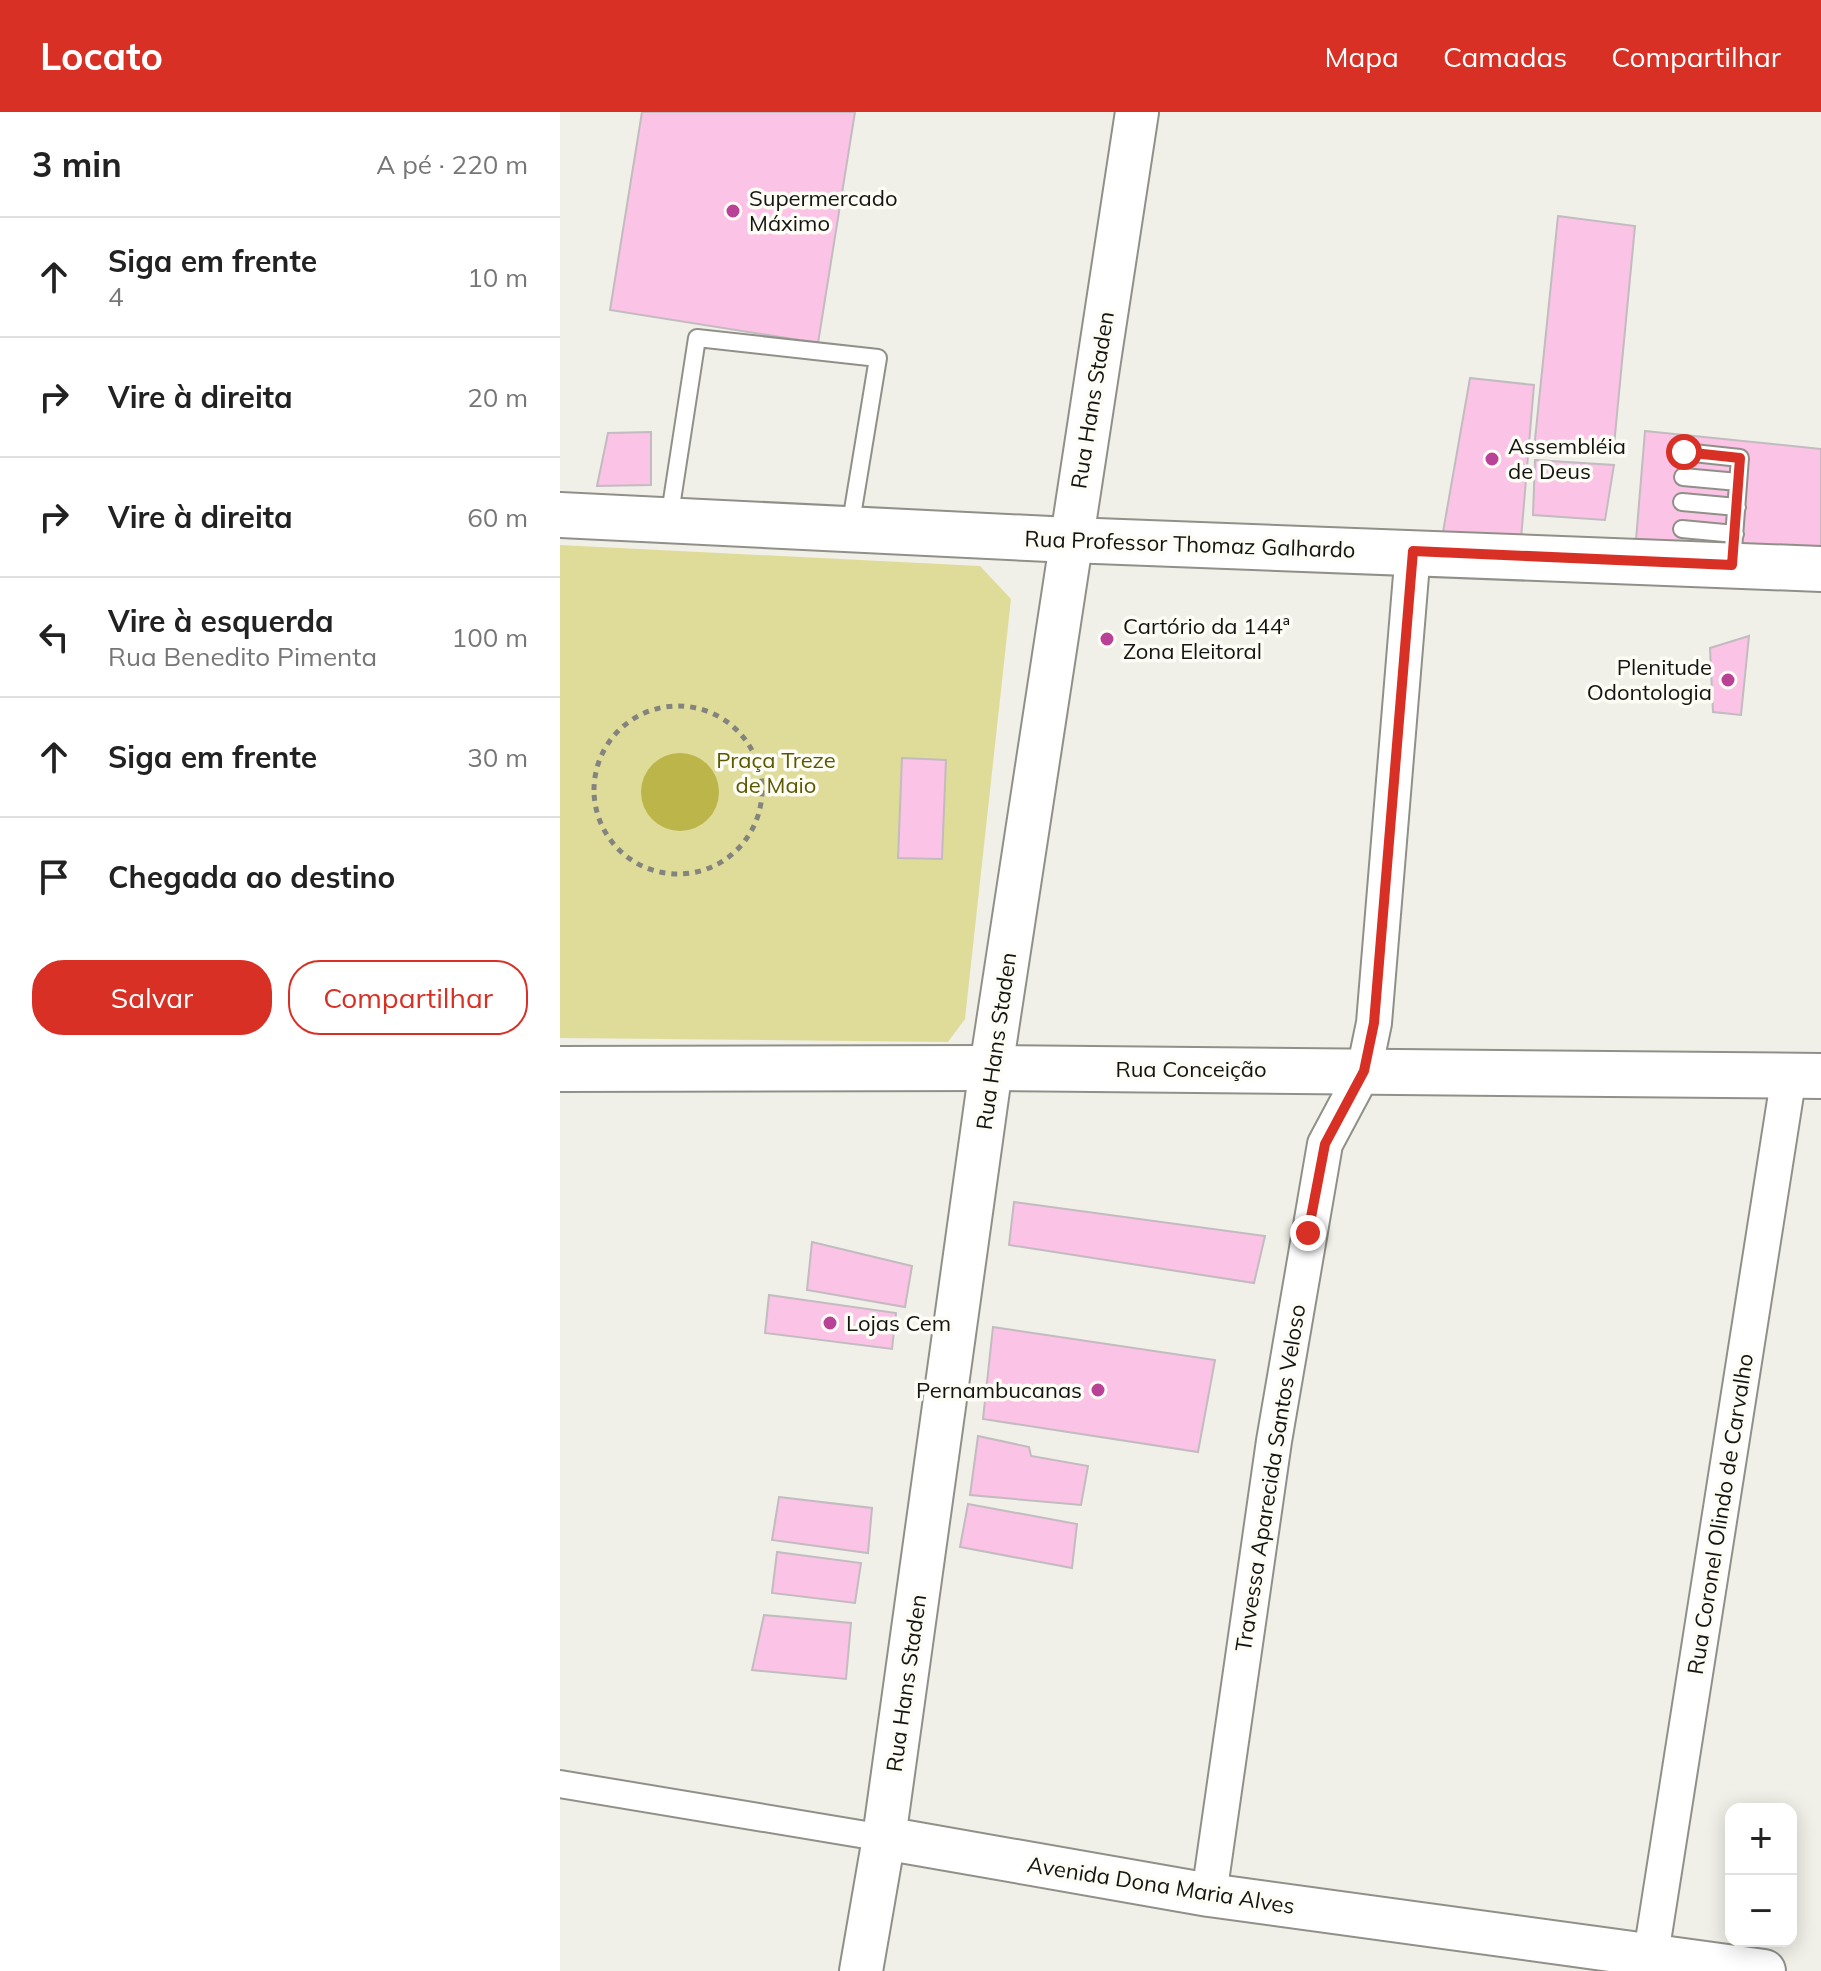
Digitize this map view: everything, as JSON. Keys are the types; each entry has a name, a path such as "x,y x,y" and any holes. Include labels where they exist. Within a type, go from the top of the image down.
{"main road":[{"name":"Rua Professor Thomaz Galhardo","path":"560,515 1070,540 1413,551 1733,550 1821,569"},
{"name":"Rua Conceição","path":"560,1069 991,1068 1805,1076"}],"street":[{"name":"Rua Hans Staden","path":"861,1971 884,1838 991,1068 1137,112"},
{"name":"Travessa Aparecida Santos Veloso","path":"1209,1895 1274,1441 1308,1233 1325,1144 1364,1071 1374,1023 1413,551"},
{"name":"Rua Coronel Olindo de Carvalho","path":"1651,1954 1805,1076"},
{"name":"Avenida Dona Maria Alves","path":"560,1784 1209,1895 1764,1971"}],"lane":[{"path":"669,520 697,338 878,358 850,530"},
{"path":"1682,529 1733,550 1740,458 1684,452"},
{"path":"1683,477 1738,482"},
{"path":"1682,502 1737,507"}],"path":[{"path":"681,705 710,711 734,726 752,748 762,776 762,805 752,832 734,854 709,869 683,874 656,871 631,861 611,842 598,819 593,792 596,766 608,742 627,722 653,709 681,705"}],"green space":[{"name":"Praça Treze de Maio","path":"560,545 980,566 1011,599 965,1019 948,1042 560,1038"}],"shaded area":[{"path":"672,753 688,753 702,759 713,770 719,792 713,814 702,825 688,831 672,831 658,825 647,814 641,800 641,784 647,770 658,759"}],"building":[{"name":"Supermercado Máximo","path":"642,112 855,112 818,343 610,310"},
{"path":"1558,216 1635,226 1613,456 1534,449"},
{"name":"Assembléia de Deus","path":"1470,378 1534,385 1521,539 1443,532"},
{"path":"1645,431 1821,449 1821,553 1636,540"},
{"path":"651,432 651,485 597,486 608,433"},
{"path":"1535,460 1614,465 1605,520 1533,515"},
{"name":"Plenitude Odontologia","path":"1749,636 1741,715 1713,712 1710,648"},
{"path":"902,758 946,760 942,859 898,858"},
{"path":"1014,1202 1265,1236 1254,1283 1009,1245"},
{"path":"812,1242 912,1266 905,1307 807,1290"},
{"name":"Lojas Cem","path":"769,1295 896,1313 892,1349 765,1333"},
{"name":"Pernambucanas","path":"993,1327 1215,1360 1198,1452 983,1419"},
{"path":"978,1436 1029,1447 1031,1456 1088,1466 1081,1505 970,1495"},
{"path":"779,1497 872,1508 868,1553 772,1540"},
{"path":"968,1504 1077,1524 1072,1568 960,1547"},
{"path":"777,1552 861,1563 855,1603 772,1593"},
{"path":"764,1615 851,1623 846,1679 752,1670"}],"place":[{"name":"Supermercado Máximo","path":"733,211"},
{"name":"Assembléia de Deus","path":"1492,459"},
{"name":"Cartório da 144ª Zona Eleitoral","path":"1107,639"},
{"name":"Plenitude Odontologia","path":"1728,680"},
{"name":"Lojas Cem","path":"830,1323"},
{"name":"Pernambucanas","path":"1098,1390"}],"route":[{"path":"1308,1233 1325,1144 1364,1071 1374,1023 1413,551 1732,565 1740,458 1684,452"}]}
